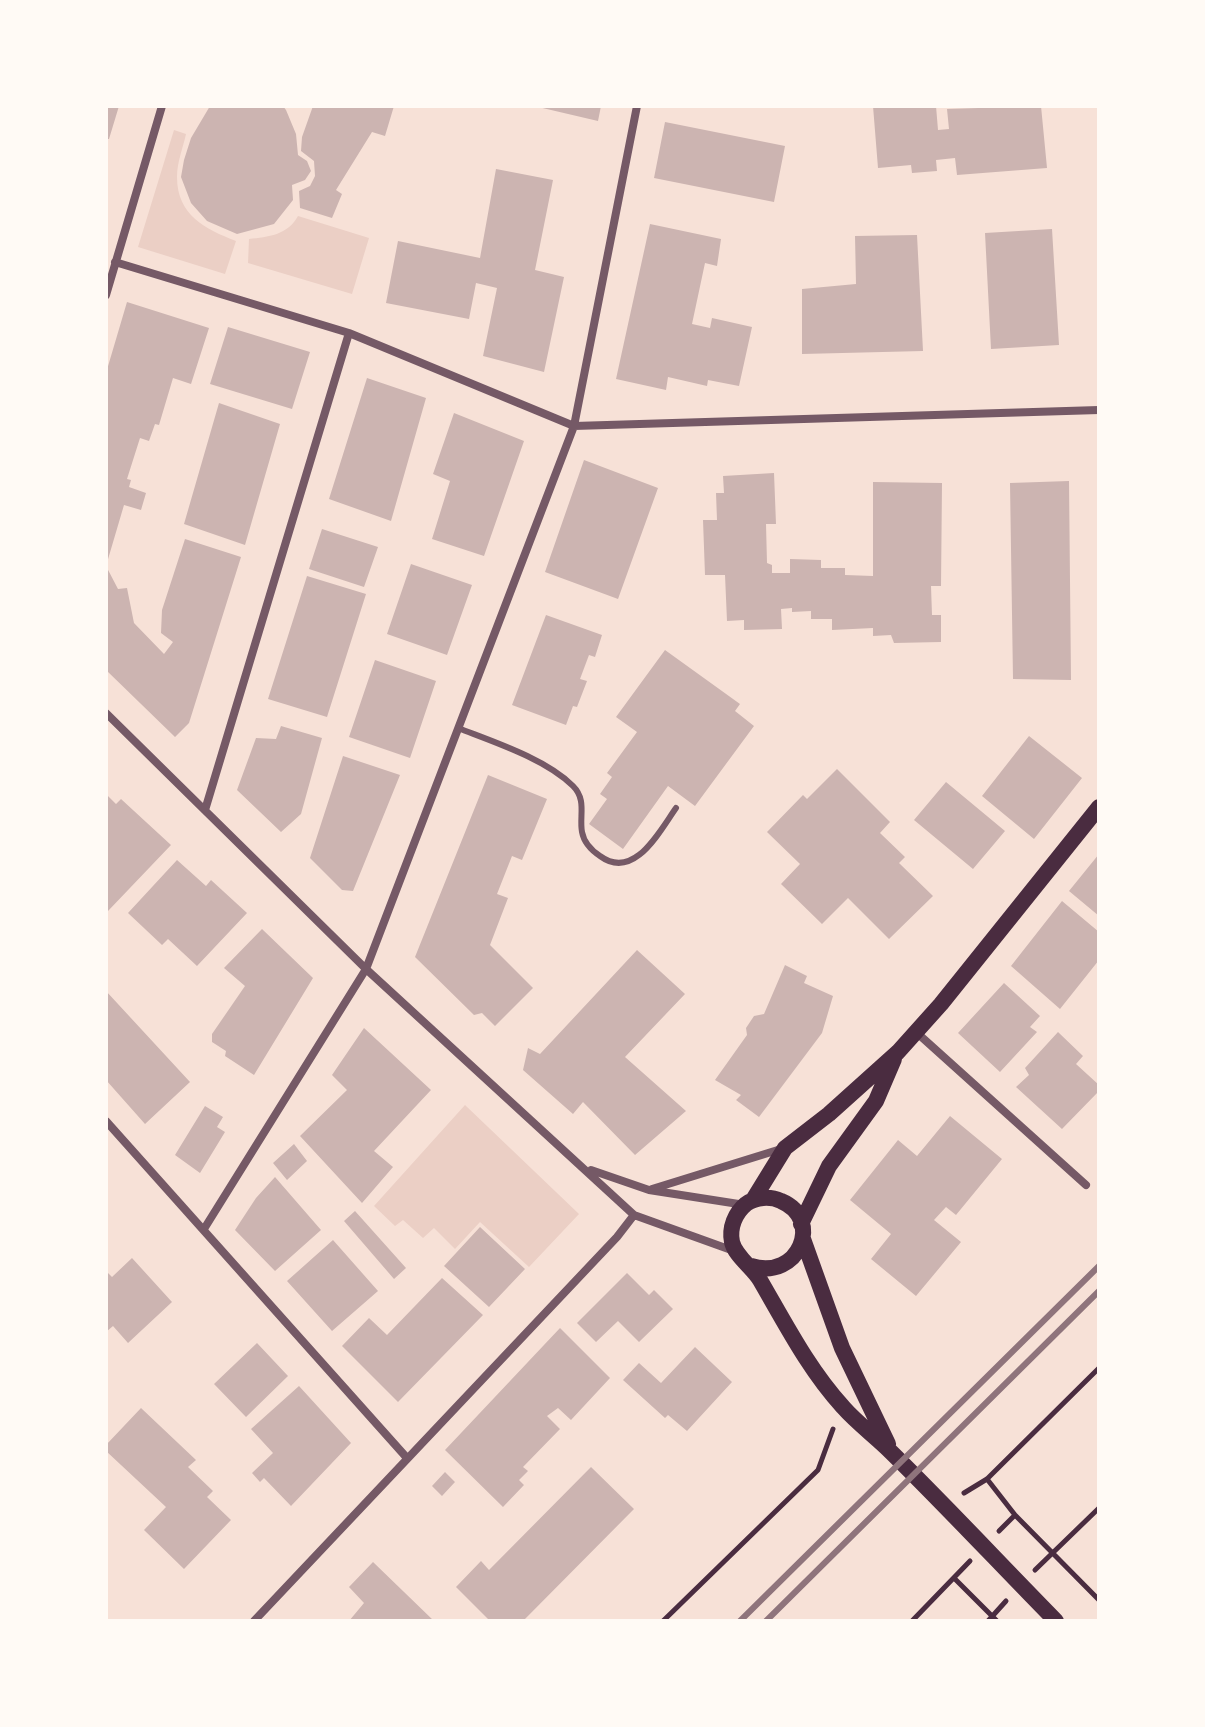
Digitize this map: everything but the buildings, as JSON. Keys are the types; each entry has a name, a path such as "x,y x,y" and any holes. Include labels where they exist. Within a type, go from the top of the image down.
{"main road":[{"path":"1056,1621 842,1406 803,1352 751,1266 735,1251 733,1221 785,1148 829,1114 916,1032 1099,807"},
{"path":"751,1266 762,1269 784,1266 799,1250 802,1232 829,1166 876,1101 898,1052"},
{"path":"749,1202 777,1199 796,1213 842,1348 892,1453"}],"street":[{"path":"106,295 162,106"},
{"path":"204,1229 366,969 574,426 637,106"},
{"path":"115,262 349,333 574,426 1099,410"},
{"path":"205,810 349,333"},
{"path":"106,713 366,969 634,1215 735,1251"},
{"path":"916,1032 1086,1185"},
{"path":"106,1121 407,1458"},
{"path":"649,1190 785,1148"},
{"path":"585,1168 649,1190 749,1202"},
{"path":"254,1621 607,1248 634,1215"}],"lane":[{"path":"458,728 508,747 574,787 582,800 582,834 589,849 608,862 626,864 642,853 676,808"}],"path":[{"path":"943,1507 987,1479 1099,1368"},
{"path":"663,1621 818,1470 842,1406"},
{"path":"987,1479 1015,1515 1099,1600"},
{"path":"1058,1545 1099,1508"},
{"path":"912,1621 1015,1515"},
{"path":"954,1578 997,1621"}],"shaded area":[{"path":"174,130 186,134 177,171 178,190 187,211 204,225 236,241 225,274 138,247"},
{"path":"298,216 369,238 352,294 248,263 249,239 283,231"},
{"path":"465,1105 579,1214 529,1267 480,1222 455,1249 434,1228 423,1238 403,1220 395,1226 374,1206"}],"railway":[{"path":"740,1621 1099,1266"},
{"path":"766,1621 1099,1291"}]}
